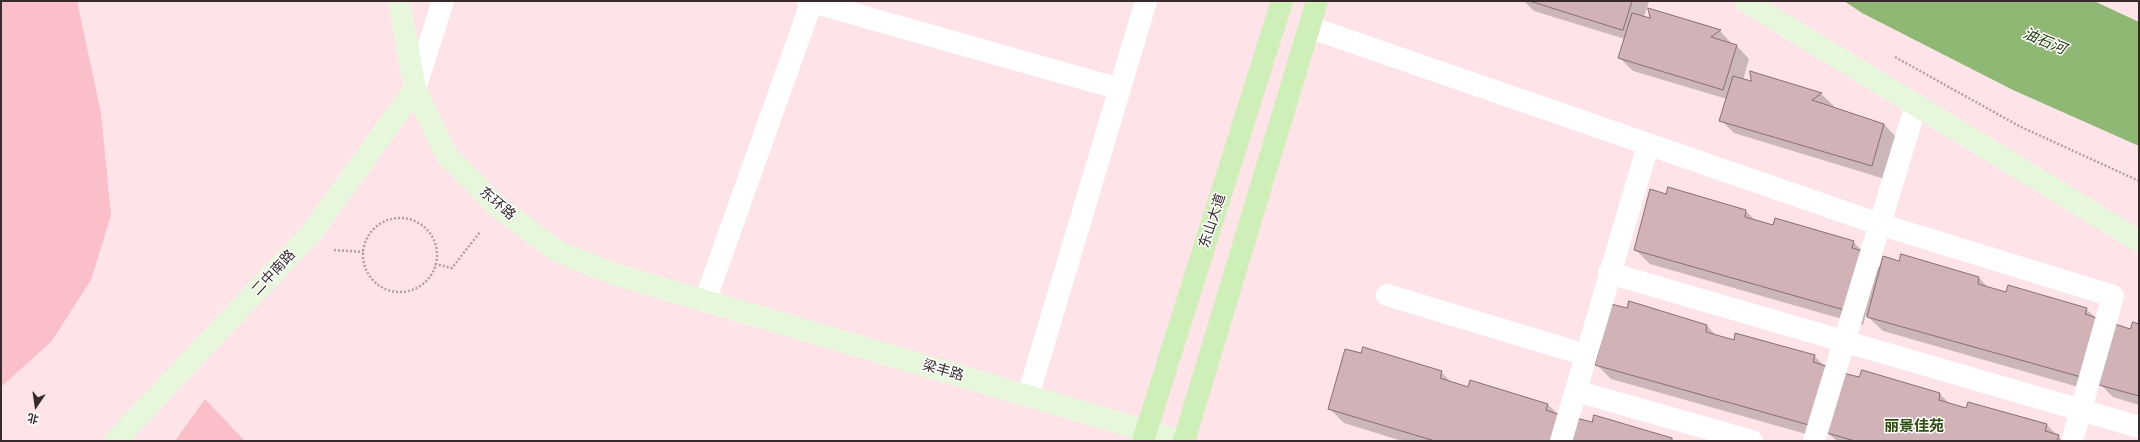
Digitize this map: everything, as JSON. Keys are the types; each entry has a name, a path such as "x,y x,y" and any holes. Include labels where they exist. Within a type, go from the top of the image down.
{"main road":[{"name":"东山大道","path":"1144,436 1282,1"},
{"path":"1183,441 1316,1"}],"street":[{"name":"东环路","path":"399,1 415,89 447,156 498,207 558,252 617,275 705,301"},
{"path":"415,89 444,1"},
{"path":"705,301 811,1 1120,90"},
{"path":"1028,396 1146,1"},
{"path":"1745,1 2139,241"},
{"path":"1309,27 1879,224 2113,296 2072,441"},
{"name":"二中南路","path":"115,441 312,232 415,89"},
{"path":"1814,441 1916,105"},
{"path":"1561,441 1609,273 1648,145"},
{"path":"1609,273 2139,427"},
{"path":"1387,295 1586,355"},
{"name":"梁丰路","path":"705,301 1028,396 1144,436 1183,441"},
{"path":"1576,391 1752,441"}],"path":[{"path":"1890,54 2019,126 2139,181"},
{"path":"400,218 417,222 430,234 435,245 435,264 428,279 418,287 406,291 393,291 381,286 371,278 365,267 363,252 364,243 369,233 378,224 389,219 400,218"},
{"path":"435,264 452,268 480,232"},
{"path":"326,249 363,252"}],"shaded area":[{"path":"1,1 77,1 101,113 111,215 91,280 51,342 1,387"},
{"path":"205,399 245,441 175,441"}],"water":[{"name":"油石河","path":"1844,1 2094,1 2139,22 2139,146 2013,90 1862,13"}],"building":[{"path":"1530,1 1632,1 1623,30"},
{"path":"1648,8 1721,30 1711,37 1737,45 1723,90 1618,58 1632,13 1650,18"},
{"path":"1750,71 1822,93 1812,100 1884,124 1872,166 1719,121 1733,76 1751,81"},
{"path":"1668,187 1746,210 1745,217 1773,225 1775,218 1854,241 1852,248 1866,252 1848,311 1634,250 1650,189 1666,194"},
{"path":"1901,254 1979,277 1978,284 2006,292 2008,285 2087,308 2085,314 2099,319 2081,377 1867,317 1883,256 1899,261"},
{"path":"1629,301 1707,325 1706,332 1734,340 1735,333 1815,355 1813,362 1826,366 1809,425 1595,365 1611,304 1627,308"},
{"path":"2133,322 2139,324 2139,396 2099,385 2115,324 2130,329"},
{"path":"1363,347 1442,371 1440,378 1468,387 1470,380 1548,404 1546,410 1560,415 1552,441 1435,441 1328,409 1345,349 1361,353"},
{"path":"1862,370 1940,393 1939,400 1966,408 1968,402 2047,424 2045,431 2059,435 2057,441 1855,441 1827,433 1843,373 1859,377"},
{"path":"1594,415 1672,438 1672,441 1569,441 1576,418 1592,422"}],"district":[{"name":"丽景佳苑","path":"1914,427"}]}
